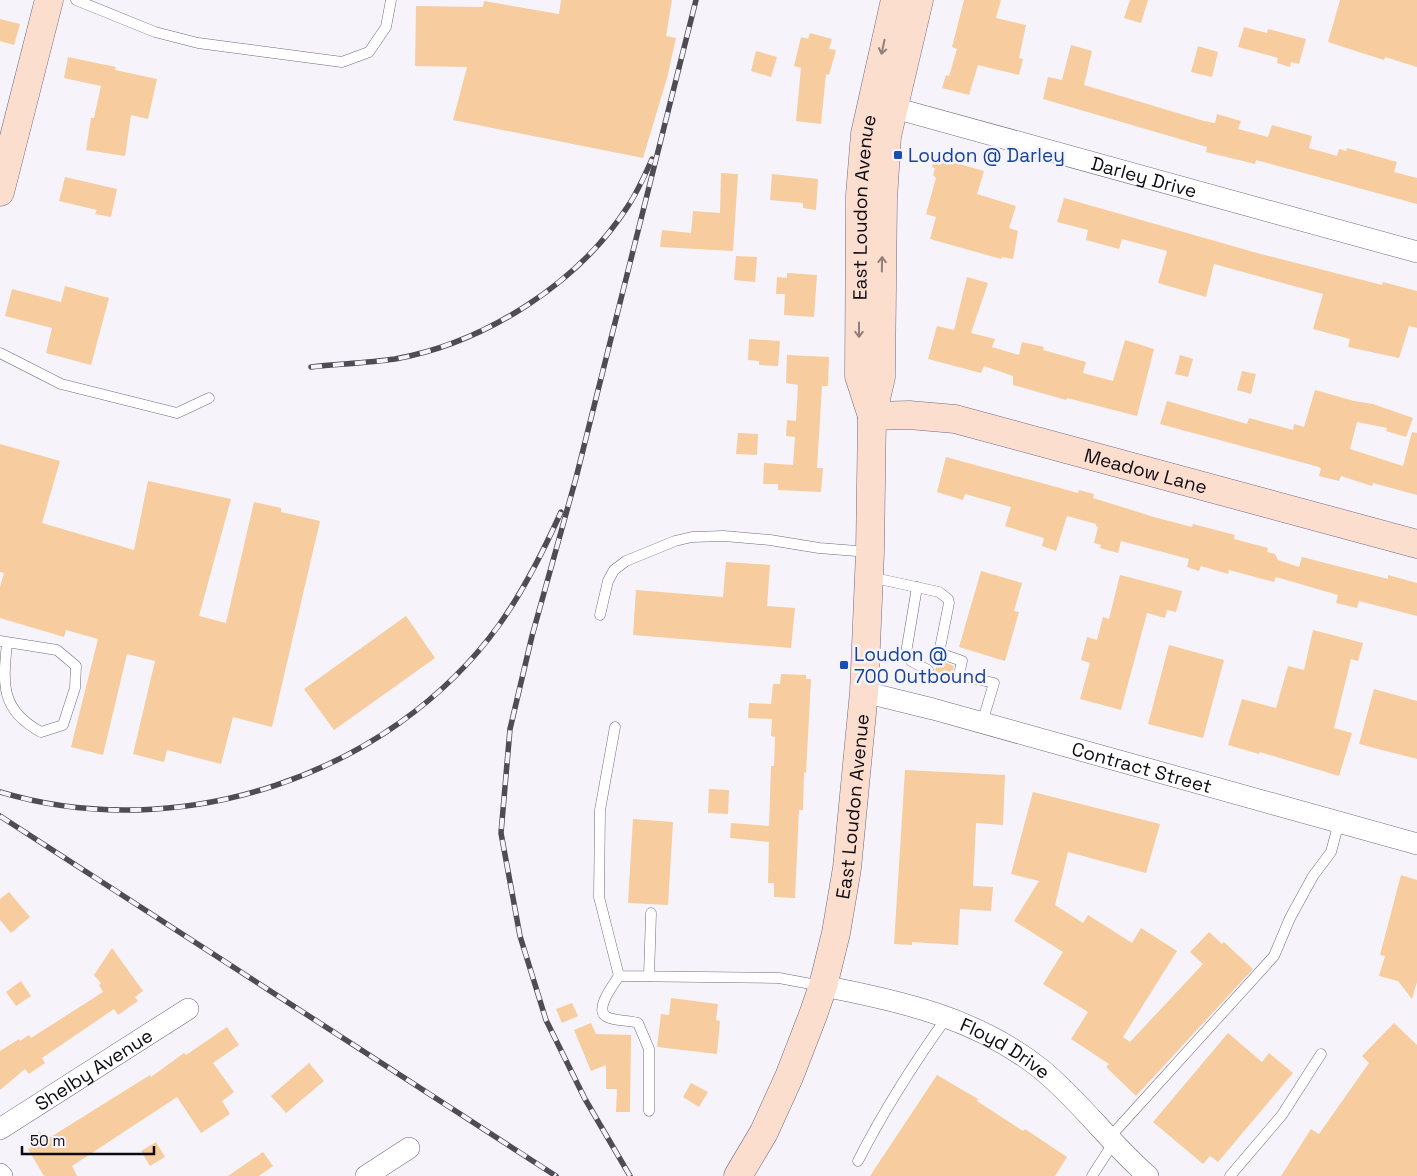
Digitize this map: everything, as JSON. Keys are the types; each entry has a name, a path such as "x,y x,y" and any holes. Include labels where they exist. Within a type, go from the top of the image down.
{"main road":[{"path":"0,192 49,0"},
{"name":"East Loudon Avenue","path":"738,1176 764,1132 790,1077 823,986 836,933 847,868 864,692 870,564 872,416 881,377 883,199 887,136 882,105 895,0"},
{"name":"East Loudon Avenue","path":"882,105 918,0"},
{"name":"Meadow Lane","path":"872,416 909,415 955,419 1417,544"}],"street":[{"name":"Darley Drive","path":"882,105 1417,252"},
{"name":"Contract Street","path":"864,692 982,722 1417,844"},
{"name":"Floyd Drive","path":"823,986 887,998 948,1016 973,1026 1009,1046 1041,1069 1148,1176"},
{"name":"Shelby Avenue","path":"0,1129 188,1009"},
{"path":"366,1176 409,1148"}],"lane":[{"path":"76,0 154,32 198,44 342,62 369,52 386,27 391,0"},
{"path":"0,353 61,384 177,413 208,398"},
{"path":"600,615 608,581 614,570 626,562 676,540 692,537 724,536 770,540 819,548 870,564 917,587 939,592 948,599 939,639 939,653 932,670 911,660 906,653 917,587"},
{"path":"908,635 919,637"},
{"path":"4,642 57,650 76,666 75,688 63,725 41,732 26,724 6,696 4,642"},
{"path":"939,653 962,661 956,675 994,683 982,722"},
{"path":"615,727 600,810 599,897 619,976 602,1004 603,1013 607,1017 627,1019 638,1024 649,1049 649,1111"},
{"path":"1092,1176 1112,1139 1274,956 1290,918 1308,884 1331,852 1339,822"},
{"path":"649,976 651,913"},
{"path":"619,976 778,978 823,986"},
{"path":"858,1161 881,1116 916,1059 948,1016"},
{"path":"1230,1176 1282,1115 1321,1054"}],"building":[{"path":"561,0 672,0 666,36 676,38 667,78 643,158 453,120 467,67 415,66 416,6 483,7 484,1 559,14"},
{"path":"964,0 1001,0 996,18 1026,25 1019,58 1023,59 1019,75 978,65 969,95 942,88 946,75 949,76 957,49 952,47"},
{"path":"1130,0 1148,0 1141,23 1124,18"},
{"path":"1340,0 1417,0 1417,67 1385,57 1384,60 1328,42"},
{"path":"0,19 20,24 14,45 0,41"},
{"path":"1244,27 1267,33 1268,29 1306,39 1299,64 1291,62 1290,67 1277,63 1278,58 1238,47"},
{"path":"810,33 832,39 829,49 836,50 829,75 826,74 821,124 796,121 801,68 794,66 801,37 808,39"},
{"path":"1071,45 1092,51 1084,85 1204,121 1215,123 1217,114 1241,121 1238,129 1268,137 1272,125 1312,136 1309,148 1337,156 1339,149 1346,151 1347,148 1397,162 1394,172 1417,178 1417,204 1256,160 1255,164 1206,152 1207,147 1043,99 1048,77 1062,80"},
{"path":"1198,46 1218,52 1212,77 1191,72"},
{"path":"756,51 777,57 771,77 751,71"},
{"path":"68,57 116,67 115,70 157,79 148,119 131,115 125,156 86,150 91,118 94,118 101,86 64,78"},
{"path":"937,151 961,158 959,164 984,171 977,194 1016,206 1009,228 1018,231 1013,259 1002,257 1001,259 930,239 936,217 926,214 936,178 933,175 935,168 932,167"},
{"path":"721,173 738,174 733,251 660,247 662,230 691,233 693,211 720,213"},
{"path":"772,174 818,179 816,210 803,208 803,203 770,200"},
{"path":"65,177 117,189 111,217 95,214 97,210 59,201"},
{"path":"1064,198 1257,253 1382,285 1383,282 1417,291 1417,328 1409,326 1399,358 1348,347 1350,339 1313,329 1323,294 1214,264 1206,297 1158,283 1167,251 1122,239 1119,249 1086,240 1088,230 1057,222"},
{"path":"736,256 757,257 755,282 734,280"},
{"path":"787,273 817,275 814,317 784,315 785,294 776,294 777,277 787,278"},
{"path":"967,277 988,283 971,333 995,339 992,347 1019,355 1022,342 1044,347 1043,350 1086,362 1083,373 1113,381 1125,340 1154,349 1137,416 1067,398 1066,400 1013,385 1013,376 984,366 981,373 928,359 937,326 954,330"},
{"path":"65,286 109,298 91,365 46,353 52,328 5,316 12,289 61,302"},
{"path":"749,339 780,341 778,366 759,365 759,361 748,360"},
{"path":"787,355 829,357 828,386 822,386 817,468 823,468 821,492 778,490 778,484 763,484 764,463 793,465 795,437 786,436 787,420 796,421 798,385 786,383"},
{"path":"1180,355 1193,359 1188,377 1175,374"},
{"path":"1242,371 1256,374 1251,394 1237,390"},
{"path":"1315,390 1354,401 1373,404 1413,418 1406,437 1386,431 1387,428 1357,422 1350,449 1403,466 1412,432 1417,433 1417,495 1373,483 1372,486 1341,476 1339,481 1319,476 1321,469 1319,467 1160,424 1167,401 1247,424 1249,418 1293,430 1294,424 1304,427"},
{"path":"738,433 758,434 757,455 736,454"},
{"path":"0,444 60,461 42,523 134,550 148,481 231,499 199,616 226,623 254,502 281,508 281,512 320,521 272,727 233,717 221,764 167,750 164,762 133,754 155,661 127,654 103,755 71,747 98,639 66,630 64,637 0,618 0,587 4,573 0,572"},
{"path":"946,457 1078,493 1079,490 1094,494 1093,498 1154,517 1192,527 1193,524 1235,535 1234,539 1268,548 1267,552 1275,554 1278,560 1299,567 1302,557 1388,579 1388,575 1417,583 1417,616 1359,601 1357,608 1336,603 1338,595 1276,577 1274,582 1229,570 1228,574 1201,566 1199,571 1187,567 1189,559 1121,541 1118,553 1100,548 1101,545 1094,543 1098,527 1096,524 1067,516 1056,551 1042,546 1044,538 1005,526 1011,507 965,494 963,500 937,492"},
{"path":"726,562 770,565 767,606 795,608 791,648 633,635 636,590 723,597"},
{"path":"981,571 1022,583 1014,611 1019,612 1005,661 959,647"},
{"path":"1120,575 1182,591 1176,612 1167,610 1165,618 1147,613 1121,710 1080,699 1090,663 1081,660 1087,637 1097,640 1103,617 1109,619"},
{"path":"406,616 435,658 334,730 304,689"},
{"path":"1313,630 1363,643 1358,661 1351,659 1334,728 1352,733 1339,776 1260,752 1259,754 1228,745 1242,699 1276,708 1288,666 1304,670"},
{"path":"1169,645 1224,660 1203,738 1148,724"},
{"path":"938,660 954,666 951,682 933,678"},
{"path":"781,674 806,675 806,679 811,679 803,810 799,810 795,898 774,897 774,883 768,883 769,842 730,838 731,823 769,826 771,766 774,766 775,737 771,736 772,719 748,718 749,703 771,704 773,684 780,684"},
{"path":"1374,689 1417,701 1417,759 1359,744"},
{"path":"905,770 1005,775 1003,825 976,823 973,886 993,887 991,911 960,909 958,945 912,942 912,945 894,944"},
{"path":"709,789 729,790 728,814 708,813"},
{"path":"1033,792 1160,824 1146,873 1068,852 1055,905 1083,923 1088,915 1132,943 1141,928 1177,951 1123,1037 1130,1042 1203,964 1190,952 1209,932 1222,944 1224,942 1253,969 1136,1096 1106,1067 1109,1064 1071,1039 1088,1012 1043,984 1063,952 1014,921 1039,881 1011,874"},
{"path":"633,819 673,822 668,905 628,903"},
{"path":"1401,875 1417,880 1417,982 1412,999 1398,981 1379,976 1385,956 1380,955"},
{"path":"9,892 30,917 11,933 0,920 0,899"},
{"path":"112,948 143,991 135,997 138,1001 118,1015 114,1009 42,1058 45,1063 29,1074 25,1069 0,1090 0,1051 19,1039 20,1041 29,1035 31,1038 103,992 99,985 101,983 94,975"},
{"path":"21,981 31,996 16,1006 6,992"},
{"path":"671,998 718,1004 716,1020 720,1021 717,1054 657,1047 661,1014 669,1015"},
{"path":"572,1003 578,1016 562,1023 556,1009"},
{"path":"591,1023 596,1034 631,1035 630,1112 616,1112 617,1089 606,1089 606,1065 591,1071 574,1030"},
{"path":"1394,1023 1417,1045 1417,1176 1281,1176 1311,1129 1319,1134 1369,1063 1362,1056"},
{"path":"227,1027 239,1045 213,1063 234,1092 222,1101 230,1114 201,1133 177,1097 72,1166 77,1176 44,1176 28,1149 32,1147 28,1139 40,1132 44,1139 49,1138 150,1075 151,1077 184,1053 186,1055"},
{"path":"1228,1033 1262,1062 1269,1053 1293,1073 1218,1162 1210,1156 1203,1164 1153,1122"},
{"path":"309,1063 324,1081 286,1113 271,1096"},
{"path":"937,1075 978,1099 977,1101 1023,1131 1025,1129 1067,1157 1055,1176 870,1176"},
{"path":"691,1083 708,1092 699,1107 683,1097"},
{"path":"156,1142 165,1157 150,1166 141,1151"},
{"path":"263,1152 273,1166 259,1176 228,1176"}],"railway":[{"path":"630,1176 585,1099 546,1020 520,936 501,833 510,729 532,636 576,478 696,0"},
{"path":"311,367 374,362 429,351 495,324 527,305 584,260 608,234 632,200 652,159"},
{"path":"0,792 68,807 138,810 207,803 275,785 340,758 400,722 454,678 508,612 533,570 561,512"},
{"path":"0,816 556,1176"}],"place":[{"name":"Loudon @ Darley","path":"898,155"},
{"name":"Loudon @ 700 Outbound","path":"844,665"}]}
